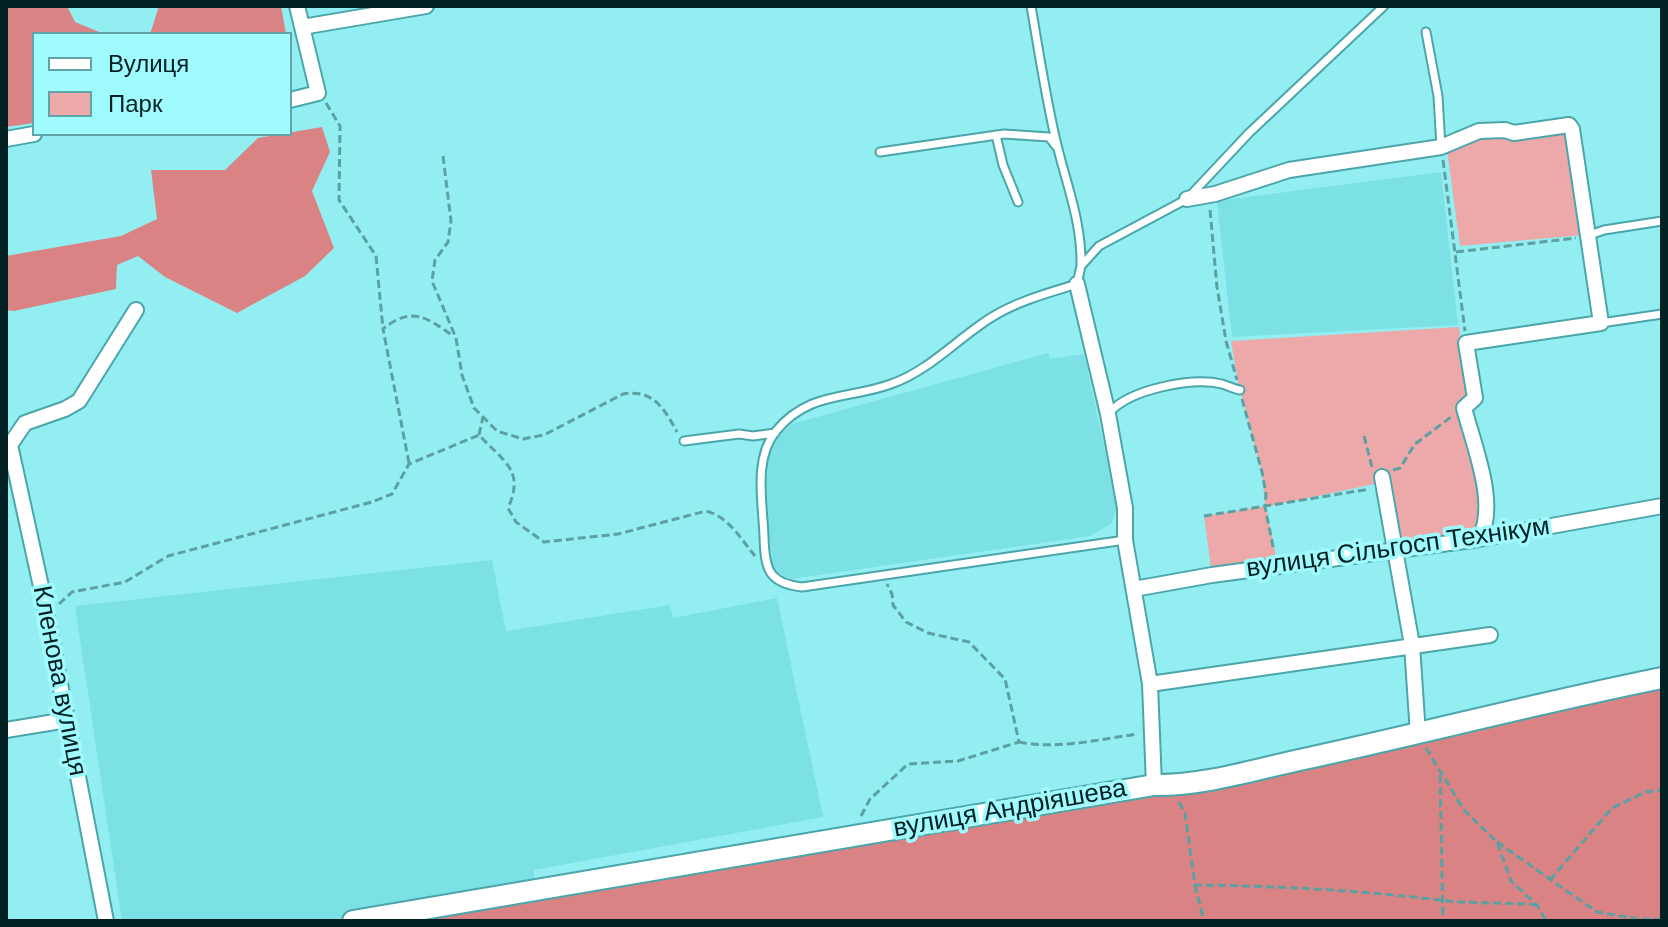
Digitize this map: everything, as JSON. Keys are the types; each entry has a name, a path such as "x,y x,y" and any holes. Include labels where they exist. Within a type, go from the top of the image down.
{"street":[{"path":"292,100 318,93 297,6"},
{"path":"302,27 426,6"},
{"path":"1187,199 1215,194 1289,170 1441,147 1479,131 1505,130 1514,133 1569,125 1601,323 1466,343 1475,398 1464,408 1487,499 1484,531 1479,539"},
{"path":"6,139 32,134"},
{"path":"1077,284 1108,414 1125,508 1125,540 1150,684 1152,732 1162,785"},
{"path":"8,444 25,423 79,401 136,310"},
{"name":"Кленова вулиця","path":"8,444 48,620 106,921"},
{"path":"1382,482 1412,645 1418,735"},
{"name":"вулиця Сільгосп Технікум","path":"1134,589 1479,539 1662,506"},
{"path":"1150,684 1490,635"},
{"name":"вулиця Андріяшева","path":"353,921 850,836 1199,781 1418,735 1551,700 1662,678"},
{"path":"6,730 67,720"}],"lane":[{"path":"1031,6 1057,148 1076,209 1082,244 1077,284 1024,301 994,316 918,372 894,383 869,391 823,398 796,410 775,433 765,451 761,469 764,551 771,573 783,585 802,587 1125,540"},
{"path":"1081,266 1099,246 1187,199 1249,133 1384,6"},
{"path":"1426,32 1438,96 1441,147"},
{"path":"880,152 996,135 1049,137 1057,148"},
{"path":"996,135 1003,165 1018,202"},
{"path":"1587,236 1604,230 1662,221"},
{"path":"1601,323 1662,314"},
{"path":"1108,414 1125,400 1156,389 1191,383 1223,384 1240,390"},
{"path":"684,441 775,433"}],"path":[{"path":"318,93 322,104 327,103 340,126 339,200 376,256 383,329 409,464"},
{"path":"1441,147 1466,343"},
{"path":"443,156 451,221 448,242 435,260 432,281 456,338 462,375 474,408 497,431 523,439 544,435 623,394 635,392 655,399 666,410 684,441"},
{"path":"1187,199 1209,208 1226,341 1262,472 1265,507 1278,567"},
{"path":"1455,252 1587,236"},
{"path":"383,329 396,319 412,314 434,322 456,338"},
{"path":"1204,516 1265,507 1382,482 1400,468 1415,444 1464,408"},
{"path":"479,435 483,417"},
{"path":"48,620 72,592 125,582 168,556 392,494 409,464 479,435"},
{"path":"479,435 513,471 516,490 508,508 516,522 544,542 618,534 706,511 732,526 771,573"},
{"path":"1364,436 1369,462 1382,482"},
{"path":"878,577 889,586 893,605 906,622 928,633 969,642 1005,679 1019,742"},
{"path":"850,836 870,799 908,764 958,761 1019,742 1062,744 1152,732"},
{"path":"1418,735 1464,810 1497,842 1597,912 1639,919 1662,919"},
{"path":"1440,775 1443,921"},
{"path":"1162,785 1185,813 1195,885 1204,921"},
{"path":"1549,881 1612,808 1645,792 1662,790"},
{"path":"1497,842 1511,881 1537,905 1546,921"},
{"path":"1195,885 1339,890 1441,901 1499,901 1537,905"}],"shaded area":[{"path":"6,6 67,6 75,22 99,32 32,32 32,123 6,127"},
{"path":"159,6 281,6 286,32 151,32"},
{"path":"322,127 330,152 312,191 334,248 305,276 237,313 165,277 138,256 117,265 116,289 14,311 6,310 6,256 121,236 157,219 151,170 225,170 258,138 292,136 292,132"},
{"path":"1441,172 1458,325 1232,337 1217,201"},
{"path":"1048,353 1050,359 1084,354 1117,506 1112,523 1090,536 791,579 773,571 764,484 771,441 792,424"},
{"path":"492,560 506,631 670,605 673,618 777,598 823,817 534,870 535,889 353,921 122,921 75,606"},
{"path":"1662,680 1662,921 357,921 1154,785"}],"green space":[{"path":"1566,130 1583,235 1460,246 1447,150 1475,134 1515,138"},
{"path":"1459,327 1470,398 1464,408 1487,499 1484,531 1394,550 1379,483 1266,507 1278,567 1212,575 1204,516 1265,506 1262,472 1238,383 1231,341"}]}
